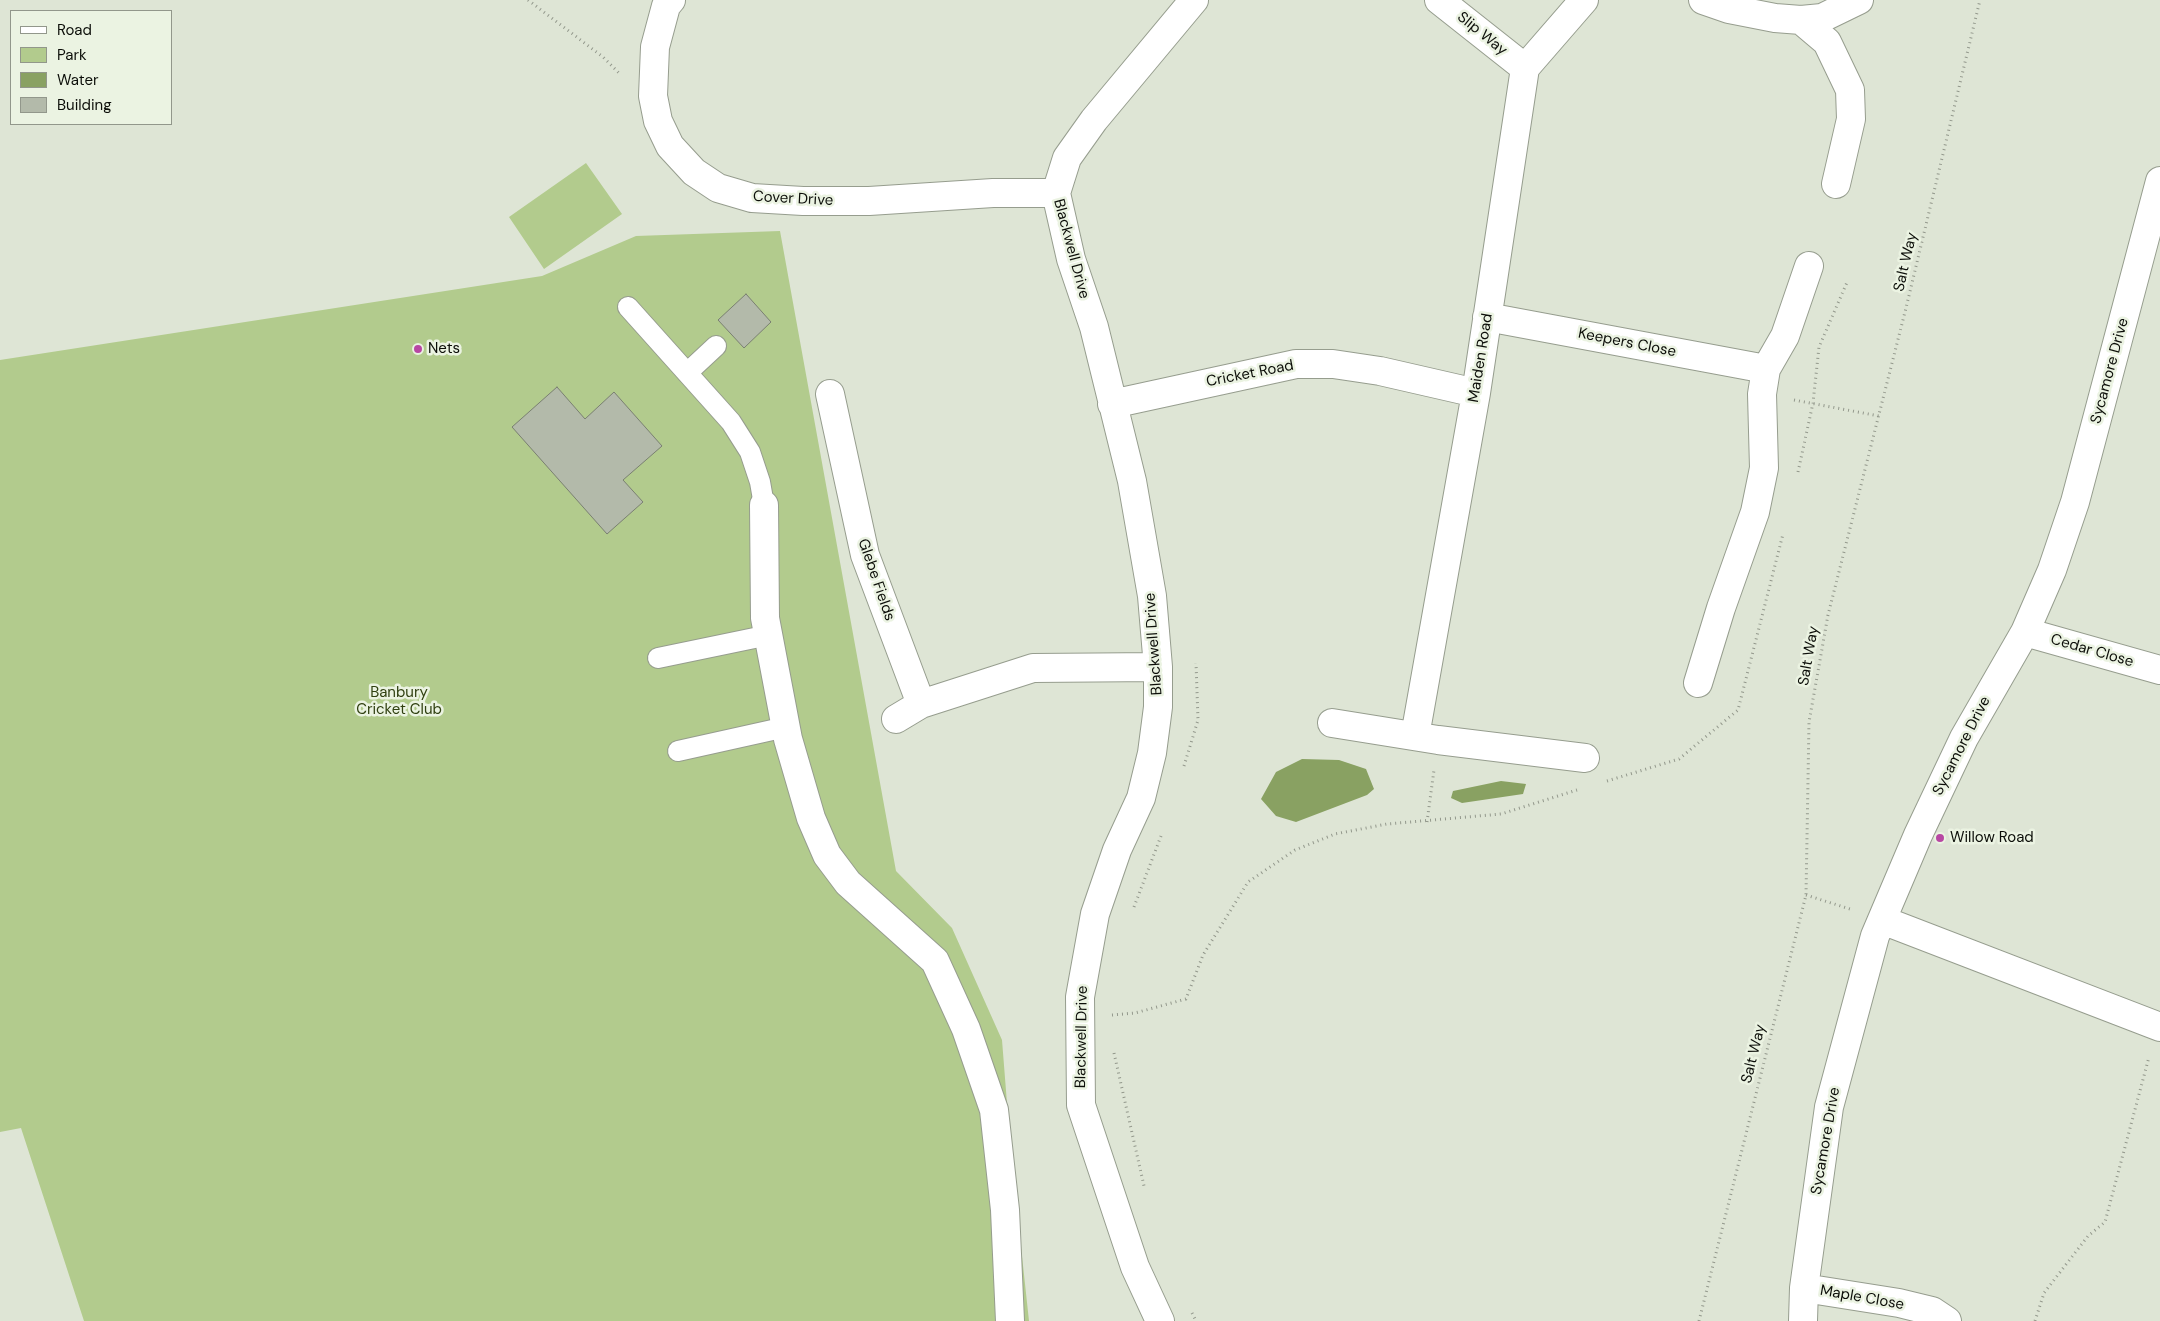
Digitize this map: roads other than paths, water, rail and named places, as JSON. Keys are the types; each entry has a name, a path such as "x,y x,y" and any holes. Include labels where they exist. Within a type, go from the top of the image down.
{"street":[{"name":"Cover Drive","path":"671,0 666,6 656,47 653,96 656,110 670,146 694,172 718,188 752,198 803,201 869,201 993,193 1056,192"},
{"name":"Blackwell Drive","path":"1160,1321 1135,1267 1081,1105 1080,997 1096,914 1117,850 1141,798 1152,753 1158,707 1158,667 1150,586 1132,481 1094,327 1071,258 1056,192 1067,158 1072,150 1094,120 1194,0"},
{"name":"Slip Way","path":"1439,0 1525,68"},
{"path":"1525,68 1584,0"},
{"path":"1702,0 1728,9 1766,17 1801,20 1822,18 1859,0"},
{"path":"1801,20 1827,42 1850,90 1851,119 1836,184"},
{"name":"Maiden Road","path":"1427,738 1487,317 1525,68"},
{"name":"Sycamore Drive","path":"1802,1321 1804,1288 1829,1107 1875,936 1918,835 1964,738 2025,632 2052,570 2076,502 2160,181"},
{"path":"1698,683 1721,608 1756,512 1764,468 1764,382 1785,336 1809,266"},
{"name":"Keepers Close","path":"1487,317 1764,382"},
{"name":"Cricket Road","path":"1112,404 1296,364 1333,364 1380,371 1476,393"},
{"name":"Glebe Fields","path":"830,394 865,555 921,704"},
{"path":"764,505 765,618 786,727 811,818 827,855 848,883 935,961 966,1029 994,1110 1005,1210 1010,1321"},
{"name":"Cedar Close","path":"2025,632 2160,670"},
{"path":"896,719 921,704 1033,668 1158,667"},
{"path":"1332,723 1427,738 1585,758"},
{"path":"1882,920 2159,1027"},
{"name":"Maple Close","path":"1804,1288 1899,1303 1932,1311 1947,1321"}],"lane":[{"path":"628,307 731,422 750,452 760,482 764,505"},
{"path":"687,373 716,346"},
{"path":"658,658 769,635"},
{"path":"678,751 786,727"}],"water":[{"path":"1302,759 1339,760 1366,769 1374,789 1367,795 1296,822 1276,816 1261,799 1276,772"},
{"path":"1501,781 1526,784 1523,794 1462,803 1451,798 1453,791"}],"place":[{"name":"Nets","path":"418,349"},
{"name":"Willow Road","path":"1940,838"}],"park label":[{"name":"Banbury Cricket Club","path":"399,702"}]}
